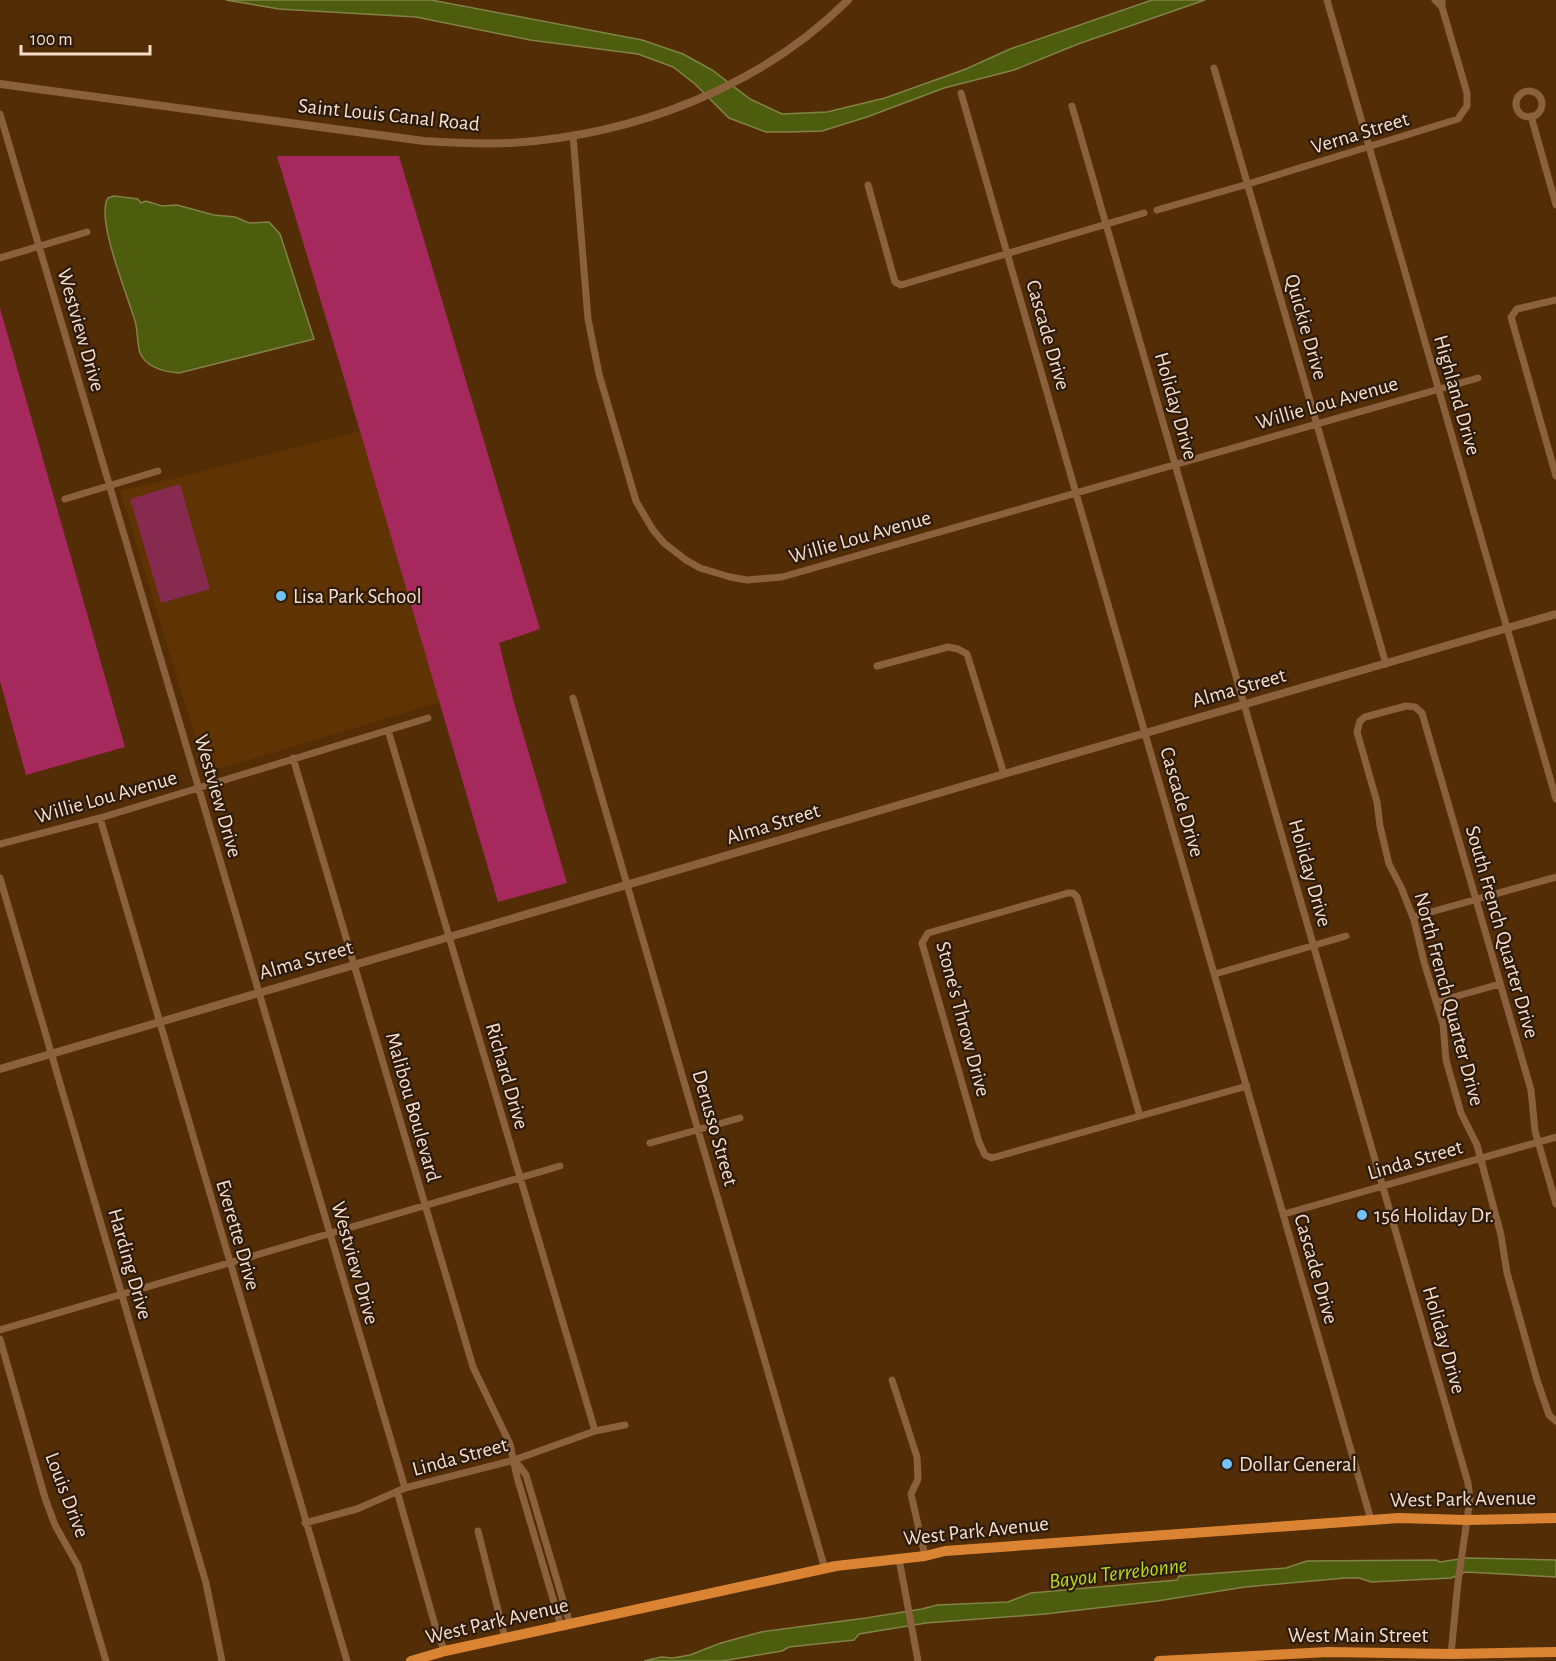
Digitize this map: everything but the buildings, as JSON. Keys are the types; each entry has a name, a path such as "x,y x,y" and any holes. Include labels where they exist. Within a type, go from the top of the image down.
{"main road":[{"name":"West Park Avenue","path":"411,1661 506,1638 825,1569 925,1556 945,1551 1399,1518 1467,1520 1556,1518"},
{"name":"West Main Street","path":"1160,1661 1316,1652 1375,1656 1556,1652"}],"street":[{"name":"Saint Louis Canal Road","path":"0,84 424,141 510,143 573,135 636,120 705,97 738,80 820,26 848,0"},
{"name":"Highland Drive","path":"1327,0 1556,799"},
{"name":"Verna Street","path":"1157,210 1451,123 1458,119 1465,111 1467,93 1442,3 1435,0"},
{"name":"Quickie Drive","path":"1214,68 1386,664"},
{"name":"Cascade Drive","path":"961,93 1371,1520"},
{"name":"Holiday Drive","path":"1072,106 1468,1483 1470,1499 1450,1654"},
{"name":"Westview Drive","path":"0,114 405,1488"},
{"path":"1531,116 1556,205"},
{"name":"Willie Lou Avenue","path":"573,135 585,297 596,360 636,501 653,530 676,553 700,568 714,573 747,579 782,577 1478,378"},
{"path":"868,185 895,282 898,285 1144,213"},
{"path":"0,258 87,232"},
{"path":"1556,300 1517,309 1511,317 1556,477"},
{"path":"65,499 158,471"},
{"name":"Alma Street","path":"0,1069 1556,614"},
{"path":"877,666 948,647 967,654 1004,774"},
{"name":"Derusso Street","path":"573,698 825,1569"},
{"name":"North French Quarter Drive","path":"1415,707 1406,706 1365,717 1360,721 1358,732 1377,802 1389,864 1413,917 1443,1024 1446,1060 1461,1113 1477,1145 1501,1235 1507,1273 1537,1380 1549,1415 1556,1421"},
{"name":"South French Quarter Drive","path":"1415,707 1422,713 1531,1090 1531,1106 1538,1142 1556,1204"},
{"name":"Willie Lou Avenue","path":"0,844 100,818 428,718"},
{"name":"Richard Drive","path":"388,730 595,1431"},
{"name":"Malibou Boulevard","path":"293,758 477,1379 510,1444 514,1460 526,1475 565,1625"},
{"name":"Everette Drive","path":"100,818 347,1661"},
{"path":"1413,917 1556,877"},
{"name":"Harding Drive","path":"0,878 206,1583 222,1661"},
{"name":"Stone's Throw Drive","path":"1140,1116 1077,897 1068,893 928,933 922,943 985,1155 992,1158 1247,1086"},
{"path":"1215,974 1346,936"},
{"path":"1436,1002 1500,984"},
{"path":"650,1143 740,1118"},
{"name":"Linda Street","path":"1284,1214 1556,1137"},
{"path":"0,1330 560,1166"},
{"name":"Louis Drive","path":"0,1339 45,1498 55,1525 78,1566 106,1661"},
{"path":"892,1380 917,1457 918,1479 911,1494 925,1556"},
{"name":"Linda Street","path":"305,1523 357,1509 405,1488 514,1460 595,1431 625,1425"},
{"path":"397,1491 438,1636 445,1652"},
{"path":"478,1531 506,1638"},
{"path":"899,1559 918,1661"}],"shaded area":[{"path":"226,0 431,0 642,40 683,54 712,70 750,99 782,114 827,112 885,98 966,69 1010,49 1152,0 1205,0 1078,44 1014,70 944,88 822,131 766,132 729,118 695,84 673,67 638,54 530,40 416,17 279,9"},
{"path":"277,156 399,156 540,629 499,643 567,883 498,902"},
{"path":"114,196 138,199 141,203 146,201 162,206 177,205 214,215 235,217 249,223 269,222 280,234 314,339 179,373 152,366 140,353 135,321 109,239 105,208 108,198"},
{"path":"0,308 125,747 26,775 0,681"},
{"name":"Lisa Park School","path":"360,431 441,702 206,773 120,490"},
{"path":"180,484 210,589 161,603 130,499"},
{"path":"1466,1558 1556,1560 1556,1577 1466,1572 1451,1578 1371,1582 1359,1578 1345,1578 1245,1587 1157,1601 1045,1614 926,1623 859,1634 854,1640 789,1647 782,1651 722,1661 644,1661 690,1655 721,1643 761,1632 866,1618 937,1605 1008,1602 1031,1593 1177,1580 1179,1576 1286,1568 1307,1561 1436,1560 1440,1562"}],"place":[{"name":"Lisa Park School","path":"281,596"},
{"name":"156 Holiday Dr.","path":"1362,1215"},
{"name":"Dollar General","path":"1227,1464"}],"water label":[{"name":"Bayou Terrebonne","path":"1118,1573"}]}
